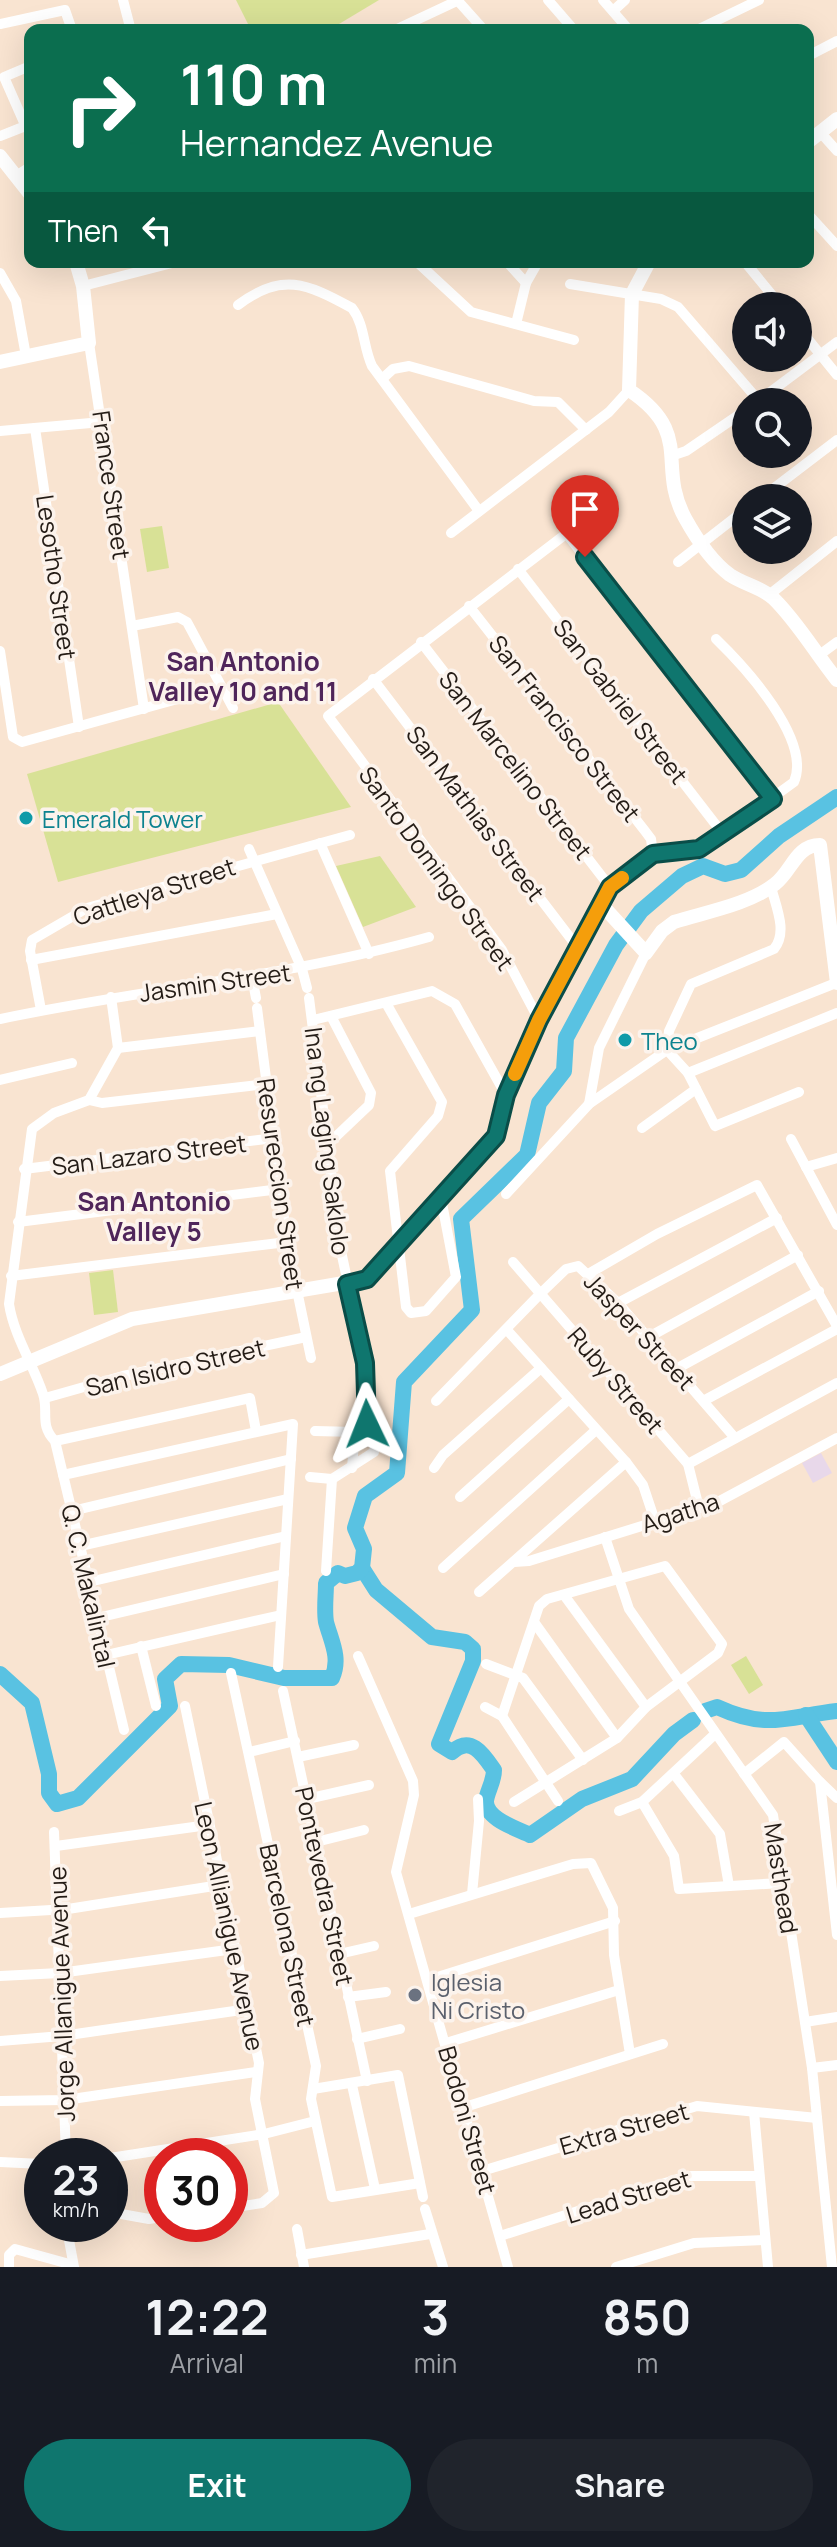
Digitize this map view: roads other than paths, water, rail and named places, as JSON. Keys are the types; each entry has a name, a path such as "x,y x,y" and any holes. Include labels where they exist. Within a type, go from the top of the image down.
{"street":[{"path":"123,0 129,24"},
{"path":"408,24 459,0 479,24"},
{"path":"548,0 569,24"},
{"path":"603,0 624,24"},
{"path":"613,11 625,0"},
{"path":"709,24 752,2"},
{"path":"0,24 65,10 70,24"},
{"path":"814,53 837,41"},
{"path":"24,68 7,74 4,80 24,118"},
{"path":"837,119 814,137 837,151"},
{"path":"0,136 24,127"},
{"path":"0,156 24,186"},
{"path":"16,176 24,171"},
{"path":"814,221 837,246"},
{"name":"France Street","path":"78,268 83,286 144,709"},
{"path":"83,286 153,268"},
{"path":"423,268 471,312 574,340"},
{"path":"512,268 526,283"},
{"path":"516,324 526,283 535,268"},
{"path":"451,533 624,399 629,390 632,294 646,268"},
{"path":"750,268 770,292"},
{"path":"0,273 16,301 26,356"},
{"path":"238,305 263,287 285,283 343,304 359,318 365,352 382,379 479,511"},
{"path":"570,284 632,294 678,307 746,388"},
{"path":"776,388 837,342"},
{"path":"0,362 89,343"},
{"path":"812,344 837,375"},
{"path":"382,379 393,369 409,366 534,401 558,402 586,430"},
{"path":"629,390 652,406 671,438 676,498 701,543 730,575 769,595 837,680"},
{"path":"674,455 686,451 732,420"},
{"path":"0,431 102,422"},
{"name":"Lesotho Street","path":"35,428 79,727"},
{"path":"779,484 837,440"},
{"path":"373,679 609,501"},
{"path":"678,562 732,520"},
{"path":"566,533 773,799"},
{"path":"769,595 837,541"},
{"name":"San Gabriel Street","path":"518,569 723,834"},
{"name":"San Francisco Street","path":"469,606 651,839 653,854"},
{"path":"132,626 178,617 187,622 233,708"},
{"path":"0,1374 132,1319 367,1279 496,1136 506,1095 539,1020 610,887 653,854 699,849 794,782 800,770 794,747 768,699 749,671 716,639"},
{"name":"San Marcelino Street","path":"421,642 610,887"},
{"path":"818,656 837,642"},
{"path":"0,651 13,737 22,742 221,687"},
{"name":"Santo Domingo Street","path":"373,679 330,713 329,720 502,950 539,1020"},
{"name":"San Mathias Street","path":"373,679 578,948"},
{"name":"Cattleya Street","path":"31,960 32,940 87,908 251,854 350,835"},
{"path":"320,843 369,954"},
{"path":"506,1194 589,1104 667,1050 837,983 820,845 799,852 784,876 771,887 674,922 662,931 646,953 599,1048 589,1104"},
{"name":"Ina ng Laging Saklolo","path":"251,854 302,969 313,1020 347,1284 365,1363 367,1424 374,1433 376,1447 352,1468"},
{"path":"771,887 782,931 779,942 774,949 691,984 669,1031 667,1050 688,1073 715,1126 799,1092"},
{"path":"601,904 646,953"},
{"path":"41,1010 31,960 277,914"},
{"name":"Jasmin Street","path":"0,1019 111,997 302,969 429,937"},
{"name":"Resureccion Street","path":"252,977 287,1242 295,1293 311,1358"},
{"path":"313,1020 432,991 444,995 455,1004 506,1095"},
{"path":"111,997 118,1048 89,1100 102,1103 267,1084"},
{"path":"386,1003 442,1102 438,1116 390,1171 406,1307 411,1313 420,1314 453,1284 456,1277 441,1198"},
{"path":"688,1073 837,1013"},
{"path":"329,1143 369,1105 371,1093 331,1016"},
{"path":"118,1048 260,1031"},
{"path":"0,1080 72,1063"},
{"path":"642,1128 696,1089"},
{"name":"Q. C. Makalintal","path":"89,1100 54,1113 32,1129 11,1276 11,1318 45,1398 43,1422 55,1441 124,1730"},
{"name":"San Lazaro Street","path":"24,1169 274,1138"},
{"path":"791,1139 837,1225"},
{"path":"806,1167 837,1158"},
{"path":"588,1274 657,1234 754,1185 760,1186 837,1328 705,1400"},
{"path":"18,1222 280,1189"},
{"path":"618,1303 777,1218"},
{"path":"11,1276 287,1242"},
{"path":"647,1338 798,1255"},
{"name":"Ruby Street","path":"513,1262 688,1464 699,1508"},
{"name":"Jasper Street","path":"436,1401 566,1269 578,1266 618,1303 735,1438"},
{"path":"676,1369 819,1291"},
{"path":"507,1330 626,1462 643,1485 655,1521"},
{"name":"San Isidro Street","path":"45,1398 123,1376 306,1337"},
{"path":"434,1468 443,1455 541,1368"},
{"path":"688,1464 837,1383"},
{"path":"55,1441 250,1398 256,1431"},
{"path":"460,1497 569,1399"},
{"path":"63,1475 293,1424 278,1667"},
{"path":"315,1431 355,1432 367,1424"},
{"path":"443,1568 596,1430"},
{"path":"310,1477 332,1479 352,1468 355,1432"},
{"name":"Agatha","path":"514,1562 529,1561 716,1503 837,1438"},
{"path":"72,1511 291,1459"},
{"path":"479,1592 626,1462"},
{"path":"326,1571 332,1479"},
{"path":"80,1546 288,1499"},
{"path":"89,1582 286,1536"},
{"name":"Masthead","path":"605,1537 629,1609 714,1735 773,1815 781,1883 812,2068 832,2267"},
{"path":"502,1716 514,1673 542,1601 665,1566 722,1644 718,1653 646,1707 617,1738 514,1802"},
{"path":"97,1618 284,1574"},
{"path":"564,1595 646,1707"},
{"path":"106,1655 281,1615"},
{"path":"534,1622 617,1738"},
{"path":"141,1646 156,1706"},
{"name":"Bodoni Street","path":"358,1656 413,1781 414,1795 396,1872 508,2267"},
{"path":"486,1664 523,1678 583,1760"},
{"name":"Barcelona Street","path":"231,1673 316,2066 313,2089 315,2121 332,2197 375,2189"},
{"name":"Pontevedra Street","path":"283,1691 367,2081"},
{"name":"Leon Allianigue Avenue","path":"185,1706 259,2063 255,2099 274,2193 262,2203 248,2205"},
{"path":"485,1707 502,1716 558,1801"},
{"path":"619,1811 642,1802 714,1735"},
{"path":"249,1752 295,1741"},
{"path":"744,1774 784,1742 837,1798"},
{"path":"298,1757 354,1745"},
{"path":"674,1774 720,1834 729,1886"},
{"path":"820,1782 837,1935"},
{"path":"307,1799 369,1785"},
{"path":"472,1894 478,1799"},
{"path":"642,1802 674,1856 679,1889 781,1883"},
{"path":"56,1846 208,1825"},
{"path":"316,1842 364,1830"},
{"name":"Jorge Allanigue Avenue","path":"54,1832 66,2138"},
{"path":"409,1914 573,1864 591,1863 600,1876 615,1921 614,1955 630,2054"},
{"path":"0,1913 58,1910 220,1885"},
{"path":"428,1980 615,1921"},
{"path":"339,1954 374,1946"},
{"path":"0,1976 60,1973 234,1949"},
{"path":"446,2043 619,1990"},
{"path":"348,1997 386,1992"},
{"path":"0,2041 62,2036 248,2009"},
{"path":"805,2022 837,2017"},
{"path":"357,2039 400,2029"},
{"path":"465,2107 663,2044"},
{"path":"812,2068 837,2065"},
{"path":"0,2101 65,2100 256,2072"},
{"path":"313,2089 398,2075 430,2234 443,2267"},
{"path":"352,2085 375,2189 420,2183"},
{"name":"Extra Street","path":"482,2171 697,2106 817,2118"},
{"path":"754,2112 768,2267"},
{"path":"128,2155 264,2134 315,2121"},
{"path":"0,2162 24,2163"},
{"name":"Lead Street","path":"500,2236 687,2176 758,2176"},
{"path":"297,2229 304,2267"},
{"path":"301,2255 430,2234"},
{"path":"616,2267 694,2243 765,2240"},
{"path":"9,2267 12,2250 73,2266 69,2242"}],"waterway":[{"path":"0,1674 32,1703 49,1774 49,1793 57,1804 78,1798 170,1706 165,1679 181,1664 229,1665 284,1678 332,1678 336,1663 326,1622 326,1583 338,1573 345,1576 362,1568 364,1549 355,1528 365,1496 397,1473 404,1382 472,1310 461,1219 527,1155 539,1103 564,1071 566,1038 616,945 641,911 682,876 703,866 725,874 741,870 779,836 837,797"},
{"path":"362,1568 376,1590 432,1637 465,1642 473,1649 473,1661 439,1744 452,1752 465,1745 476,1749 494,1770 487,1807 496,1818 530,1835 582,1799 632,1779 674,1734 693,1720"},
{"path":"705,1711 717,1707 763,1720 837,1711"},
{"path":"806,1715 837,1762"}],"place":[{"name":"Emerald Tower","path":"26,818"},
{"name":"Theo","path":"625,1040"},
{"name":"Iglesia Ni Cristo","path":"415,1995"}],"district":[{"name":"San Antonio Valley 10 and 11","path":"243,676"},
{"name":"San Antonio Valley 5","path":"154,1216"}]}
